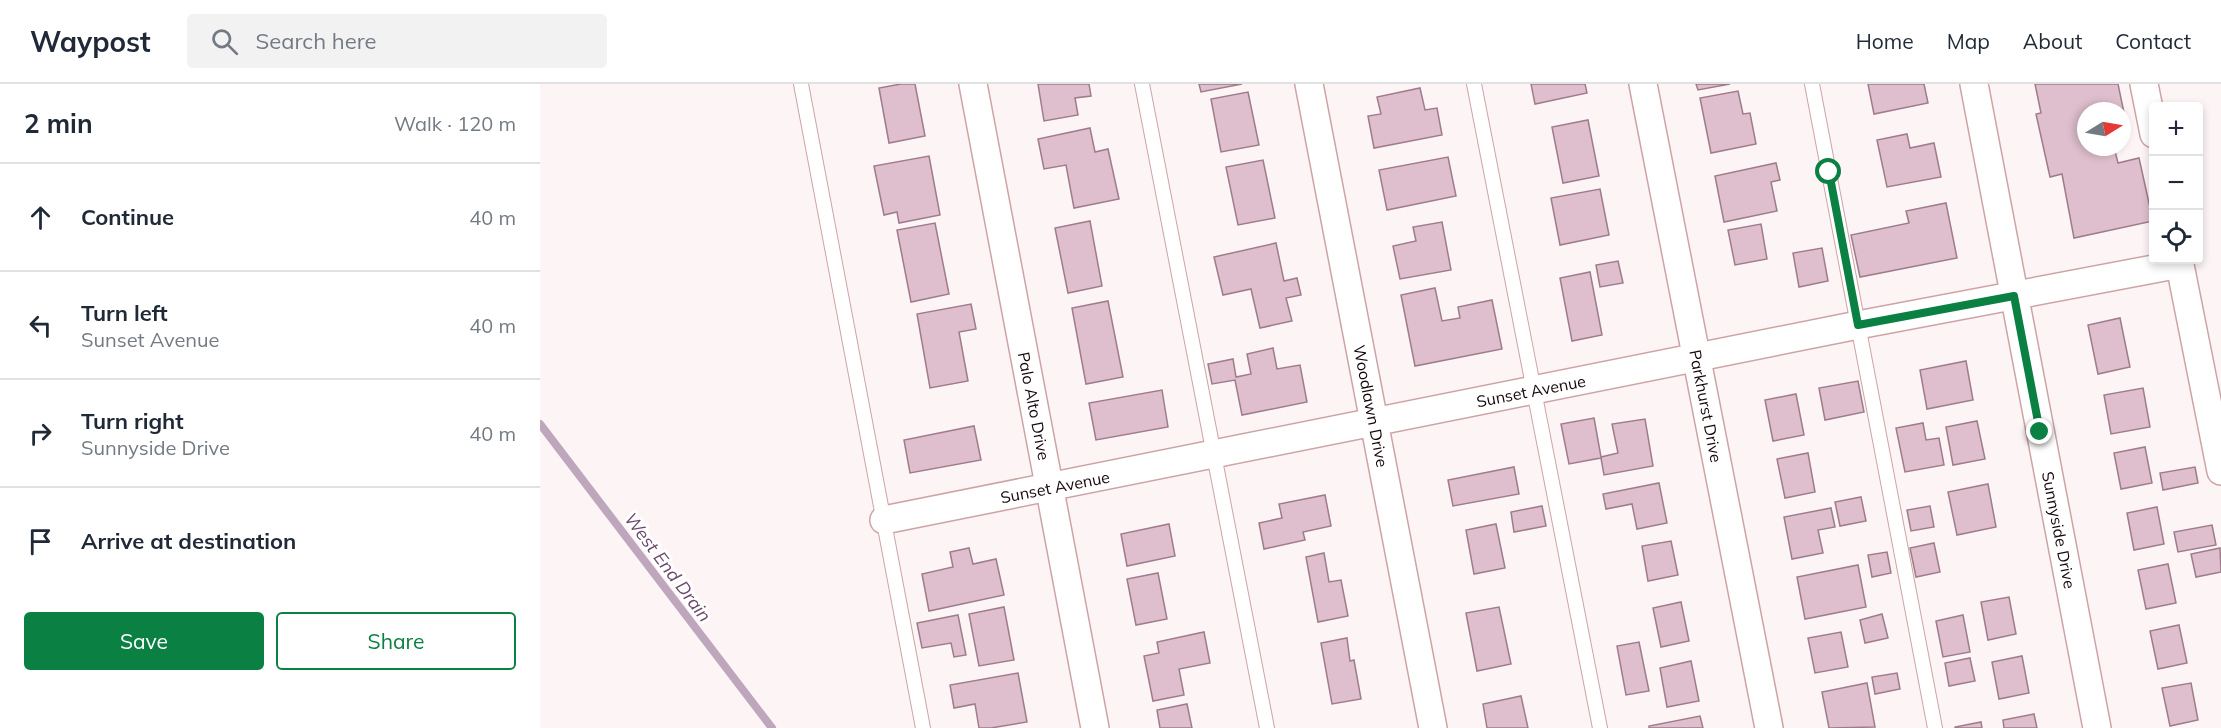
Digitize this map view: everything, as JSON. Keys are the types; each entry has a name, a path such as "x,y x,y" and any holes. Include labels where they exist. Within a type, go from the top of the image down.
{"street":[{"name":"Palo Alto Drive","path":"973,84 1095,728"},
{"name":"Woodlawn Drive","path":"1309,84 1433,728"},
{"name":"Parkhurst Drive","path":"1643,84 1769,728"},
{"name":"Sunnyside Drive","path":"1974,84 2097,728"},
{"path":"2144,84 2149,109"},
{"name":"Sunset Avenue","path":"884,520 2169,264"},
{"path":"2179,264 2221,471"}],"lane":[{"path":"801,84 923,728"},
{"path":"1142,84 1267,728"},
{"path":"1474,84 1600,728"},
{"path":"1812,84 1935,728"}],"building":[{"path":"915,84 925,136 889,143 879,88"},
{"path":"1038,84 1089,84 1091,96 1075,98 1078,115 1044,121"},
{"path":"1199,84 1242,84 1201,92"},
{"path":"1531,84 1585,84 1587,93 1535,104"},
{"path":"1696,84 1730,84 1698,90"},
{"path":"1868,84 1924,84 1928,103 1874,114"},
{"path":"2035,84 2118,84 2122,102 2077,102 2077,156 2116,156 2118,163 2139,158 2149,203 2149,222 2074,238 2062,174 2050,177 2036,114 2041,113"},
{"path":"1420,88 1425,110 1437,108 1442,135 1374,148 1368,116 1381,114 1377,97"},
{"path":"1738,91 1743,114 1750,113 1756,144 1711,153 1700,98"},
{"path":"1248,92 1259,145 1221,152 1211,99"},
{"path":"1588,120 1599,176 1563,183 1552,127"},
{"path":"1090,128 1095,152 1108,149 1119,199 1074,208 1066,165 1044,169 1038,139"},
{"path":"1907,134 1910,148 1934,143 1941,177 1887,187 1877,140"},
{"path":"929,156 940,215 899,223 897,212 884,215 874,166"},
{"path":"1448,157 1456,196 1387,210 1379,170"},
{"path":"1263,160 1275,218 1238,225 1226,167"},
{"path":"1776,163 1780,180 1771,182 1777,211 1724,222 1715,176"},
{"path":"1600,189 1609,235 1560,245 1551,198"},
{"path":"1946,203 1957,258 1860,277 1851,235 1909,223 1906,211"},
{"path":"1090,221 1102,286 1068,293 1055,228"},
{"path":"1442,222 1451,270 1400,279 1393,246 1416,241 1413,227"},
{"path":"935,223 949,294 911,302 897,230"},
{"path":"1761,224 1767,259 1735,265 1728,230"},
{"path":"1276,243 1284,281 1297,278 1301,295 1286,298 1292,321 1260,328 1251,289 1223,295 1214,257"},
{"path":"1822,248 1828,281 1799,287 1793,253"},
{"path":"1618,261 1623,283 1600,287 1596,265"},
{"path":"1590,272 1602,335 1572,341 1560,278"},
{"path":"1435,288 1442,321 1460,318 1458,307 1492,300 1502,349 1415,366 1401,295"},
{"path":"1108,301 1123,377 1086,384 1072,308"},
{"path":"971,304 976,329 959,332 968,381 930,388 917,314"},
{"path":"2120,318 2130,367 2098,374 2088,325"},
{"path":"1273,348 1277,369 1300,365 1307,402 1242,415 1235,380 1212,384 1208,364 1233,359 1236,377 1251,374 1247,354"},
{"path":"1966,361 1973,400 1927,409 1920,370"},
{"path":"1858,381 1864,412 1825,420 1819,388"},
{"path":"2143,388 2150,427 2111,434 2104,395"},
{"path":"1162,390 1168,427 1096,440 1089,403"},
{"path":"1796,394 1804,435 1773,441 1765,400"},
{"path":"1594,418 1601,457 1618,453 1612,424 1645,419 1653,466 1604,475 1601,458 1569,464 1561,424"},
{"path":"1977,421 1985,459 1953,465 1946,427"},
{"path":"1923,423 1926,440 1939,438 1944,465 1905,472 1896,428"},
{"path":"974,426 981,460 910,473 904,440"},
{"path":"2145,447 2152,483 2121,489 2114,453"},
{"path":"1808,453 1815,492 1785,498 1777,459"},
{"path":"1514,467 1519,494 1453,506 1448,480"},
{"path":"2195,467 2198,483 2163,490 2160,473"},
{"path":"1659,483 1667,523 1637,529 1632,504 1606,509 1603,494"},
{"path":"1988,484 1996,527 1957,535 1948,492"},
{"path":"1325,495 1331,526 1303,532 1305,540 1264,549 1259,523 1282,518 1279,504"},
{"path":"1861,497 1866,521 1840,526 1835,502"},
{"path":"1542,506 1546,526 1514,532 1511,512"},
{"path":"1930,506 1934,527 1911,531 1907,510"},
{"path":"2157,507 2164,544 2134,550 2127,513"},
{"path":"1831,508 1835,527 1818,530 1823,553 1792,559 1784,517"},
{"path":"1169,524 1175,556 1127,566 1121,534"},
{"path":"1496,524 1505,568 1474,574 1466,530"},
{"path":"2212,525 2216,545 2178,552 2174,532"},
{"path":"1671,541 1678,575 1648,581 1642,546"},
{"path":"1934,543 1940,572 1916,577 1910,548"},
{"path":"969,548 973,564 996,559 1004,595 929,611 922,574 953,567 950,552"},
{"path":"2220,548 2221,572 2196,577 2191,554"},
{"path":"1887,552 1891,573 1872,577 1868,555"},
{"path":"1324,553 1329,582 1341,580 1348,616 1318,622 1306,557"},
{"path":"2168,564 2176,603 2146,609 2138,570"},
{"path":"1858,565 1866,607 1805,619 1797,577"},
{"path":"1158,573 1167,619 1136,625 1127,579"},
{"path":"2009,597 2016,634 1988,640 1981,602"},
{"path":"1681,602 1689,641 1661,647 1653,608"},
{"path":"1004,607 1014,660 979,666 969,614"},
{"path":"1499,607 1511,664 1477,671 1466,613"},
{"path":"1882,614 1888,638 1865,643 1860,620"},
{"path":"958,615 966,655 954,657 951,643 922,648 917,623"},
{"path":"1963,615 1970,652 1943,657 1936,621"},
{"path":"2179,625 2187,663 2158,669 2150,631"},
{"path":"1204,632 1210,663 1179,669 1184,695 1153,701 1144,656 1159,653 1157,642"},
{"path":"1841,632 1848,667 1815,673 1808,638"},
{"path":"1347,638 1350,661 1354,660 1361,699 1332,704 1321,643"},
{"path":"1639,642 1649,691 1626,695 1617,646"},
{"path":"2022,656 2029,693 1999,699 1992,662"},
{"path":"1970,658 1975,681 1949,686 1945,663"},
{"path":"1691,661 1699,701 1667,707 1660,668"},
{"path":"1018,673 1027,722 979,728 975,704 954,708 950,685"},
{"path":"1897,673 1900,689 1875,694 1872,677"},
{"path":"1867,683 1875,727 1829,728 1822,692"},
{"path":"2191,683 2198,720 2170,726 2162,688"},
{"path":"1521,696 1528,728 1487,728 1483,704"},
{"path":"1187,704 1192,728 1160,728 1157,710"},
{"path":"2034,714 2037,728 2004,728 2003,720"},
{"path":"1700,716 1703,728 1649,728 1649,726"},
{"path":"1981,722 1982,728 1955,728 1955,727"}],"waterway":[{"name":"West End Drain","path":"540,424 772,728"}],"route":[{"path":"1829,172 1858,325 2014,296 2040,432"}]}
